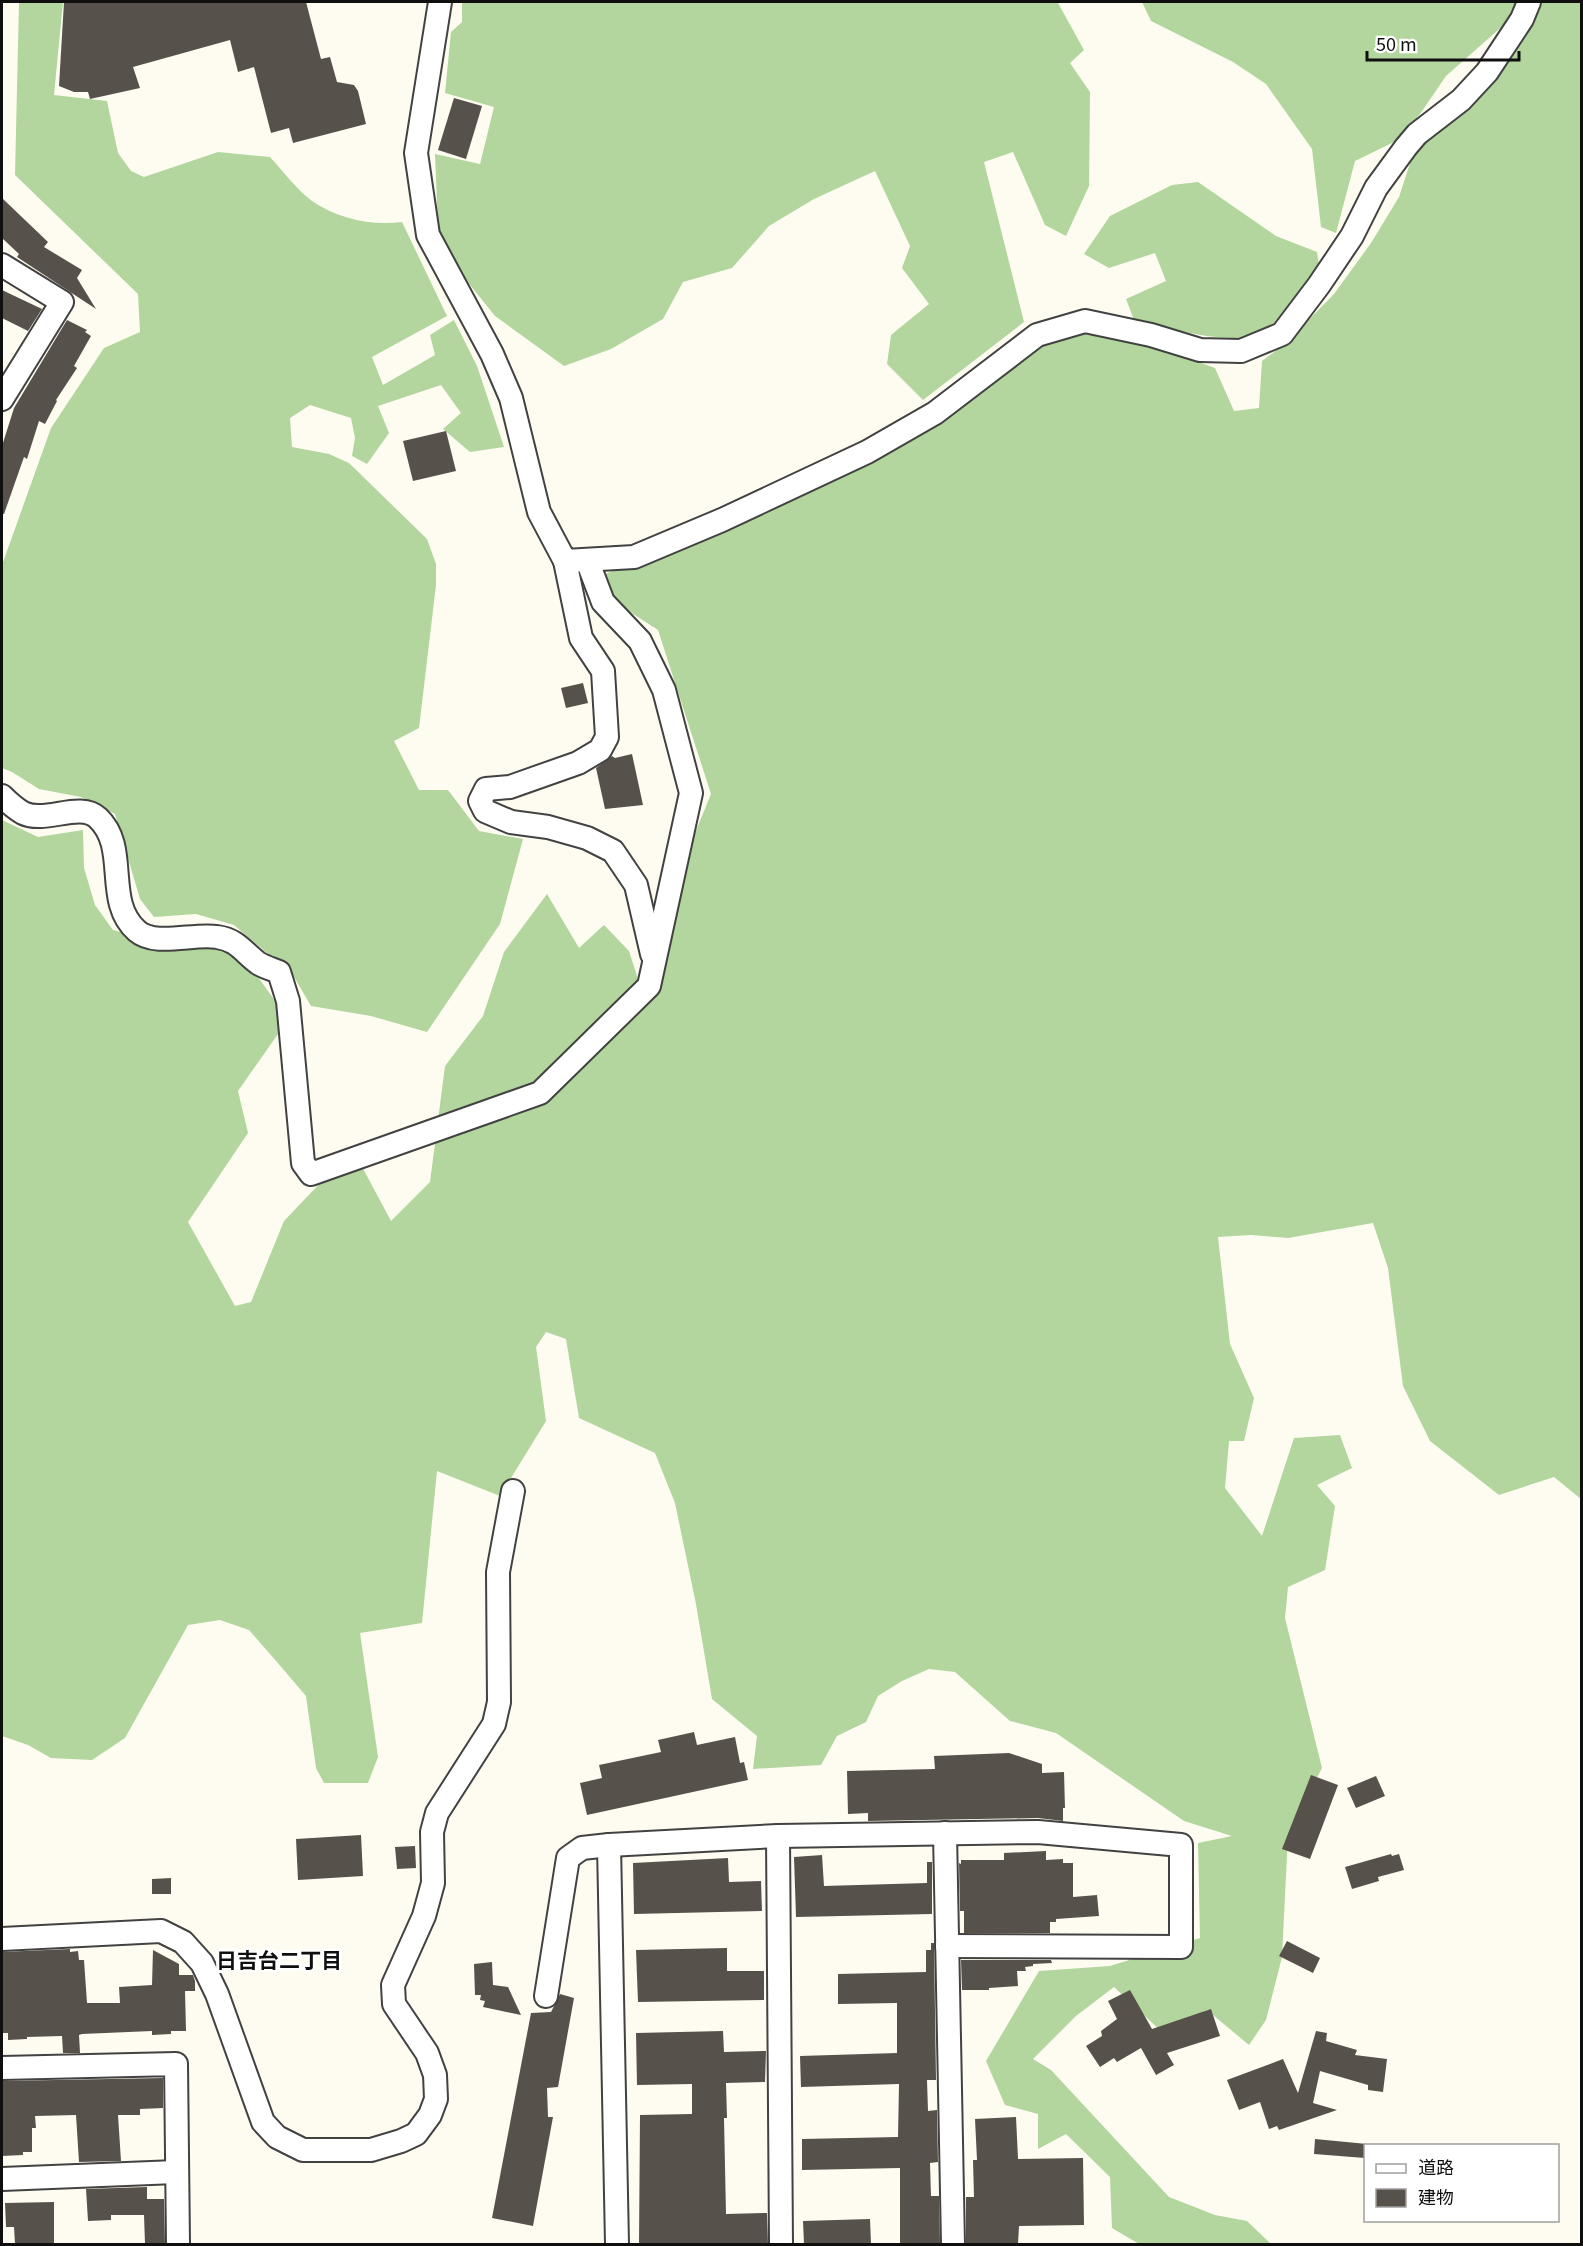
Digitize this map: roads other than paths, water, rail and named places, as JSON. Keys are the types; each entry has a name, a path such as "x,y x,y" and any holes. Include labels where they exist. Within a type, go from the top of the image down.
{"street":[{"path":"440,2 416,153 428,235 492,354 506,387 525,449 539,512 565,561 580,638 603,671 607,737 600,750 578,764 510,787 486,789 480,801 485,811 511,822 587,838 613,851 636,885 654,962"},
{"path":"565,561 634,557 722,520 867,452 935,413 1037,336 1085,321 1150,335 1200,350 1241,351 1282,334 1352,236 1376,188 1388,171 1417,134 1461,100 1487,72 1522,19 1529,2"},
{"path":"2,265 62,302 2,399"},
{"path":"2,796 24,814 38,816 83,811 97,816 107,829 115,846 117,887 122,908 129,923 138,933 151,938 215,936 230,940 259,963 279,972 288,1001 303,1163 311,1174 540,1093 649,986 691,793 664,690 640,641 603,602 587,560"},
{"path":"2,1939 161,1931 183,1942 202,1963 217,1994 263,2122 277,2137 303,2150 371,2150 416,2134 430,2115 436,2099 435,2075 427,2053 394,2004 393,1985 424,1916 433,1883 432,1832 437,1813 494,1724 499,1702 498,1572 513,1491"},
{"path":"546,1996 568,1858 582,1848 778,1836 1038,1832 1181,1845 1181,1947 947,1946"},
{"path":"945,1833 953,2244"},
{"path":"778,1836 781,2244"},
{"path":"609,1845 617,2244"},
{"path":"2,2068 176,2064 178,2244"},
{"path":"2,2179 176,2172"}],"district":[{"name":"日吉台二丁目","path":"279,1961"}]}
